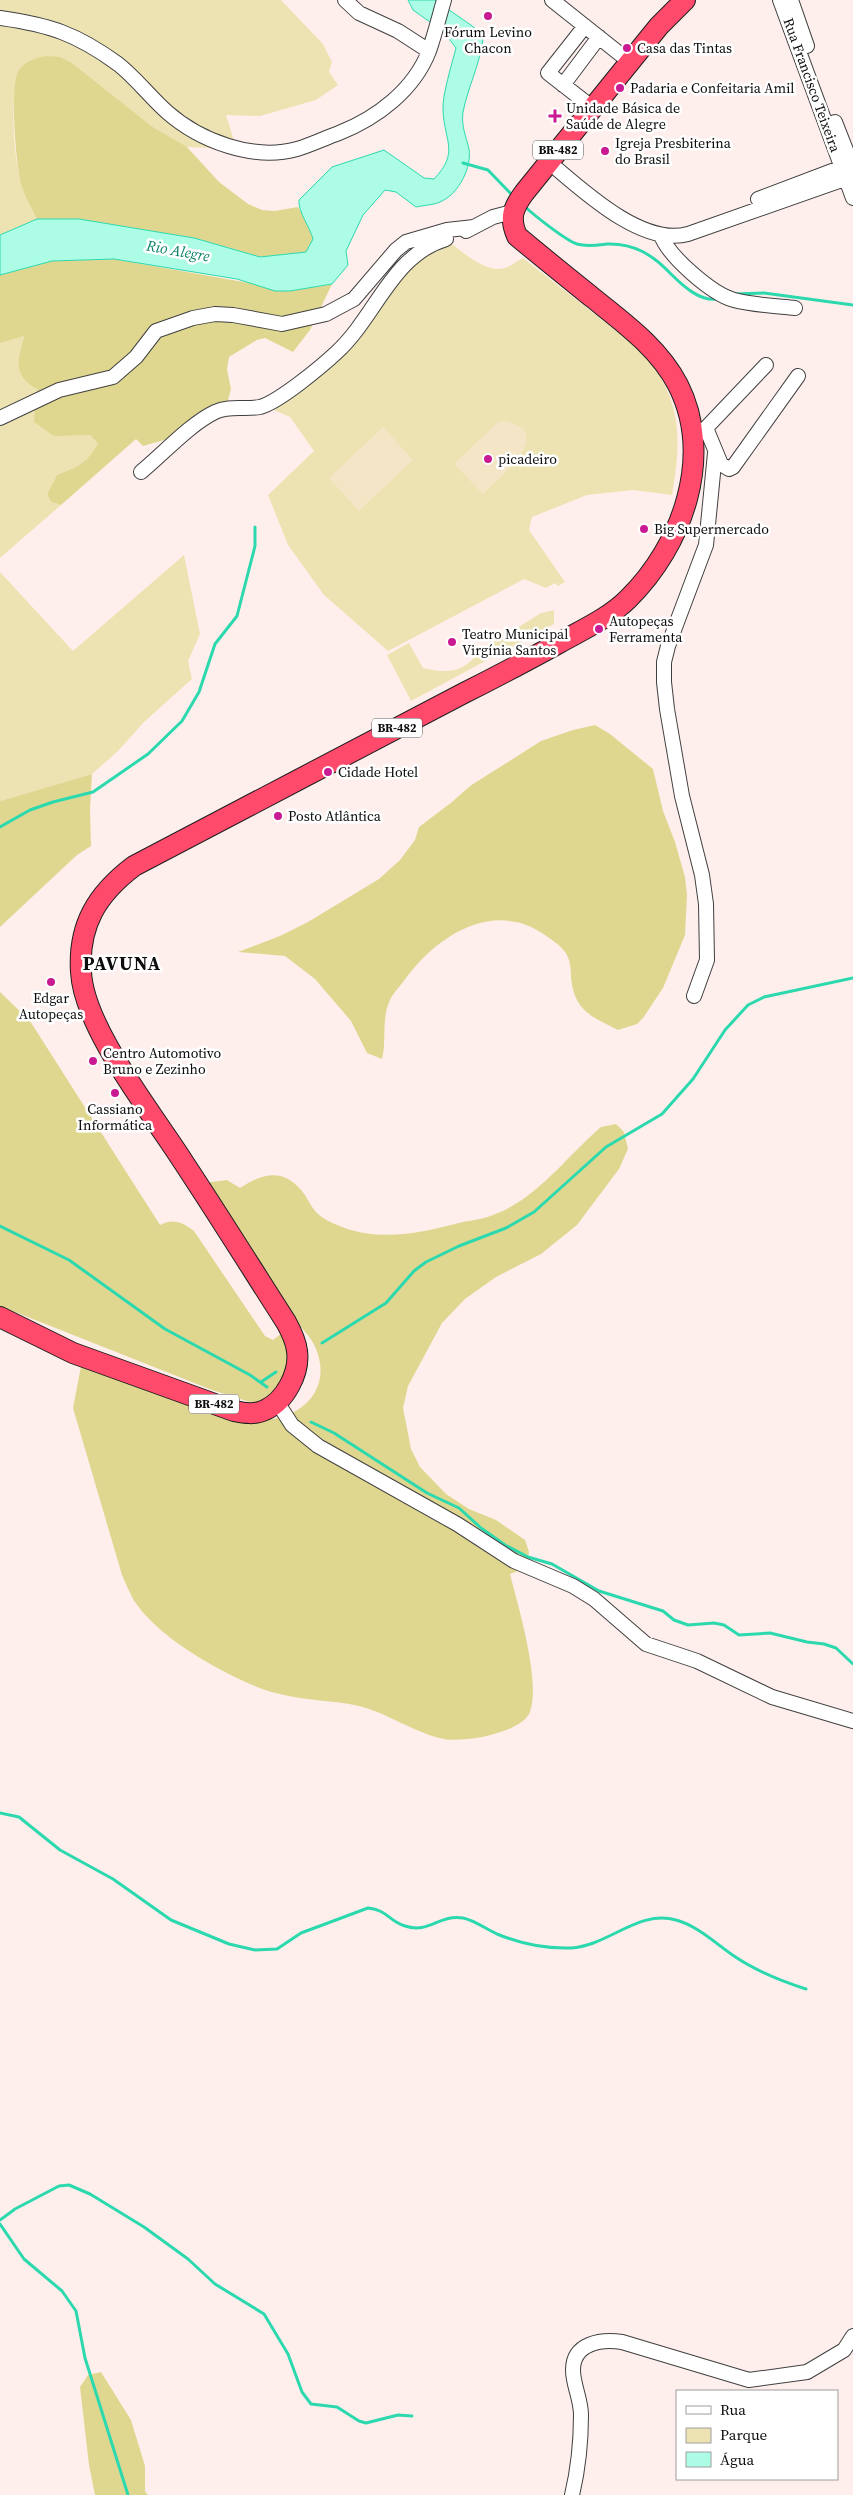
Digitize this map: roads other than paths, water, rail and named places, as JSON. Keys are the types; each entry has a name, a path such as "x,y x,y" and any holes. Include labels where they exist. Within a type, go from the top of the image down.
{"highway":[{"name":"BR-482","path":"0,1317 73,1353 234,1411 248,1414 264,1411 277,1402 290,1384 297,1369 298,1353 295,1341 286,1322 101,1034 85,998 81,973 81,950 85,927 97,902 113,882 134,866 485,683 601,619 626,602 645,582 676,529 691,482 700,432 683,397 662,361 638,334 517,236 512,226 517,203 658,26 684,0"}],"street":[{"path":"345,0 359,13 398,31 429,51"},
{"path":"0,18 48,26 71,34 119,65 168,113 198,132 232,148 271,152 296,149 372,118 405,88 429,51 444,0"},
{"path":"552,0 630,62"},
{"name":"Rua Francisco Teixeira","path":"780,0 850,169"},
{"name":"Rua Francisco Teixeira","path":"791,0 850,169 853,198"},
{"path":"584,26 548,73 593,108"},
{"path":"563,85 599,37"},
{"path":"549,162 612,214 661,235 673,238 688,234 850,169"},
{"path":"141,472 199,421 214,412 226,408 260,406 286,392 347,343 381,294 419,251 427,245 474,227 517,203"},
{"path":"0,418 59,390 113,377 136,357 156,332 193,318 215,314 233,315 282,324 326,314 354,299 396,250 406,242 447,230 474,227"},
{"path":"661,235 671,254 732,300 795,308"},
{"path":"766,365 700,432 725,468 729,469 732,467 798,376"},
{"path":"694,996 707,960 706,904 702,875 682,796 673,750 664,682 664,662 668,646 706,545 716,453"},
{"path":"277,1402 292,1425 310,1441 457,1524 514,1561 573,1586 594,1599 646,1644 696,1661 772,1697 853,1720"},
{"path":"572,2495 581,2417 573,2370 578,2355 586,2346 605,2339 622,2342 749,2380 807,2372 844,2350 853,2336"}],"water":[{"name":"Rio Alegre","path":"408,0 435,0 475,28 483,39 463,112 463,126 469,149 468,164 459,186 448,197 436,203 416,207 396,192 385,190 363,215 346,251 348,265 332,284 290,291 275,291 237,279 114,259 52,261 0,275 0,235 37,219 79,219 194,238 260,257 306,252 313,239 300,209 299,200 332,167 384,150 424,178 434,179 442,170 449,153 443,104 456,48 444,32 413,10"}],"waterway":[{"path":"463,163 488,170 514,197"},
{"path":"524,206 572,242 592,246 617,244 634,248 657,261 681,283 699,296 713,299 719,298"},
{"path":"735,294 764,293 853,305"},
{"path":"0,827 30,810 93,792 148,754 182,721 199,692 215,644 237,616 255,546 255,527"},
{"path":"322,1343 386,1303 414,1271 426,1262 459,1246 506,1228 534,1212 606,1147 662,1114 693,1079 725,1030 748,1005 764,997 853,978"},
{"path":"0,1226 69,1260 165,1329 250,1375 267,1387"},
{"path":"261,1382 276,1372"},
{"path":"311,1422 334,1433 427,1493 459,1508 481,1528 505,1545 528,1557 552,1564 599,1591 663,1611 674,1620 688,1625 714,1623 724,1625 739,1635 770,1633 824,1644 836,1648 853,1664"},
{"path":"0,1813 19,1817 60,1850 113,1879 171,1920 229,1944 255,1950 277,1949 301,1933 368,1908 380,1911 399,1924 413,1928 421,1928 447,1919 463,1918 515,1941 542,1947 561,1948 585,1946 636,1923 662,1918 676,1920 692,1926 734,1956 760,1971 806,1989"},
{"path":"0,2220 15,2209 59,2186 69,2185 90,2194 144,2227 188,2259 215,2284 264,2314 288,2354 302,2392 311,2404 337,2407 359,2421 366,2423 398,2415 412,2416"},
{"path":"0,2224 24,2259 62,2291 76,2311 85,2358 128,2495"}],"place":[{"name":"Fórum Levino Chacon","path":"488,16"},
{"name":"Casa das Tintas","path":"627,48"},
{"name":"Padaria e Confeitaria Amil","path":"620,88"},
{"name":"Unidade Básica de Saúde de Alegre","path":"555,116"},
{"name":"Igreja Presbiterina do Brasil","path":"605,151"},
{"name":"picadeiro","path":"488,459"},
{"name":"Big Supermercado","path":"644,529"},
{"name":"Autopeças Ferramenta","path":"599,629"},
{"name":"Teatro Municipal Virgínia Santos","path":"452,642"},
{"name":"Cidade Hotel","path":"328,772"},
{"name":"Posto Atlântica","path":"278,816"},
{"name":"Edgar Autopeças","path":"51,982"},
{"name":"Centro Automotivo Bruno e Zezinho","path":"93,1061"},
{"name":"Cassiano Informática","path":"115,1093"}],"district":[{"name":"PAVUNA","path":"122,963"}]}
